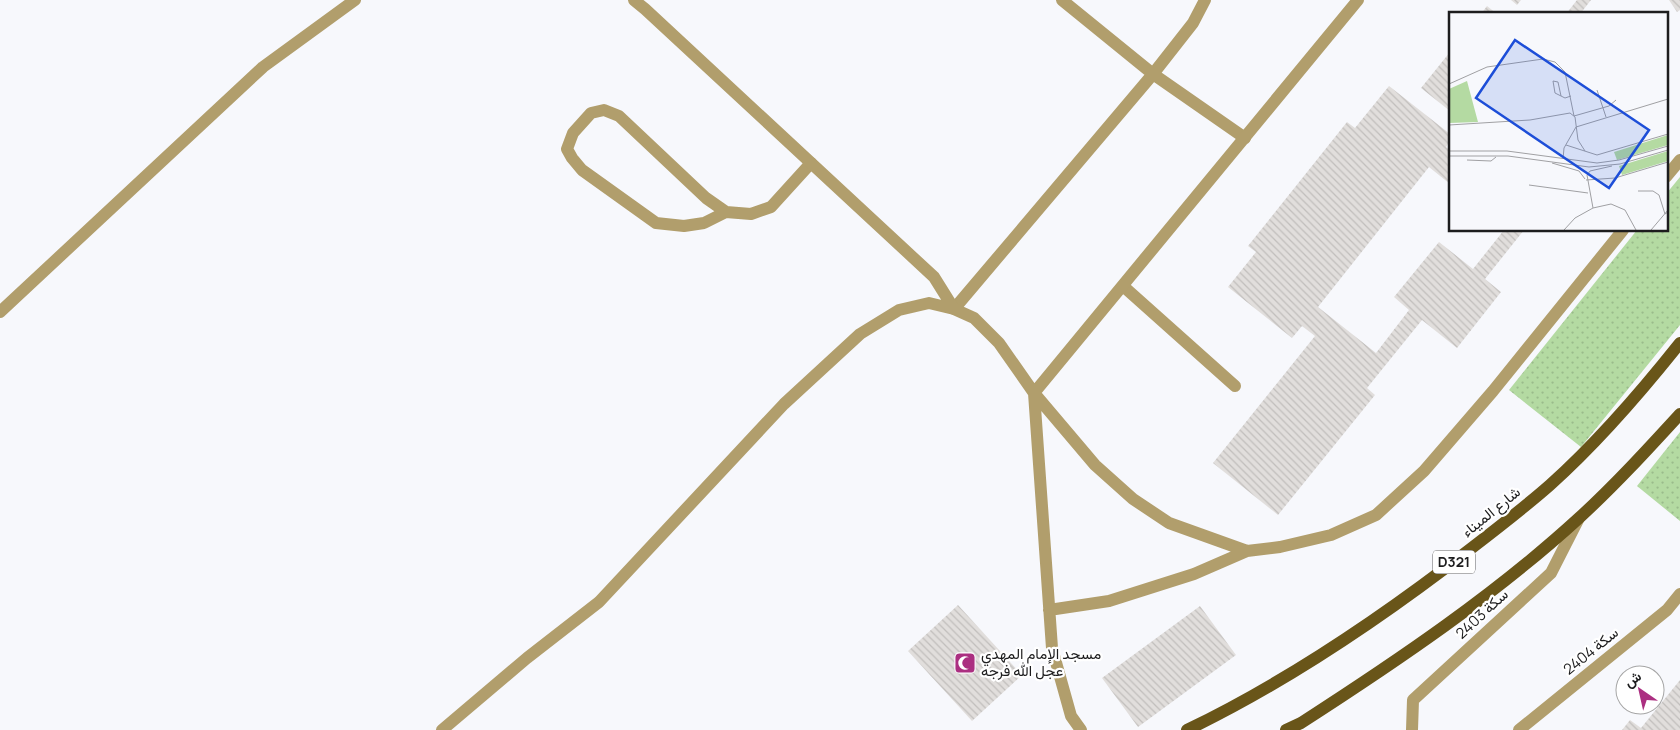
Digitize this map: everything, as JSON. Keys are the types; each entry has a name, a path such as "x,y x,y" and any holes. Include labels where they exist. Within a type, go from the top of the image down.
{"main road":[{"name":"شارع الميناء","path":"1188,730 1276,683 1350,635 1425,584 1487,536 1550,485 1603,432 1680,343"},
{"path":"1286,730 1301,723 1387,668 1514,572 1579,518 1636,462 1680,414"}],"street":[{"path":"0,312 263,67 355,0"},
{"path":"634,0 645,8 934,277 954,309"},
{"path":"1062,0 1153,74 1244,138"},
{"path":"954,309 1153,74 1193,23 1205,0"},
{"path":"1081,730 1072,716 1052,648 1034,393 1358,0"},
{"path":"726,212 704,223 684,226 656,223 582,170 567,149 573,133 591,114 604,110 619,116 706,198 726,212 751,214 771,207 811,163"},
{"path":"1668,175 1680,160"},
{"path":"1049,610 1109,600 1194,574 1247,551 1280,547 1331,534 1376,515 1424,470 1475,413 1623,231"},
{"path":"1122,286 1235,386"},
{"path":"442,730 527,658 599,602 784,404 860,334 899,310 929,303 954,309 974,318 999,342 1034,393 1095,465 1132,499 1170,522 1247,551"},
{"name":"سكة 2403","path":"1412,730 1413,700 1551,572 1579,518"},
{"name":"سكة 2404","path":"1519,730 1667,610 1680,594"}],"green space":[{"path":"1680,177 1680,325 1581,447 1509,390 1636,231 1668,231 1668,192"},
{"path":"1680,432 1680,521 1637,486"}],"building":[{"path":"1511,0 1521,0 1517,5"},
{"path":"1577,0 1591,0 1582,12 1568,12"},
{"path":"1669,0 1680,0 1680,10 1677,12"},
{"path":"1487,6 1494,12 1482,12"},
{"path":"1449,53 1449,110 1421,88"},
{"path":"1389,86 1449,133 1449,142 1446,147 1449,149 1449,183 1429,167 1318,307 1376,353 1409,310 1394,297 1439,242 1473,269 1503,231 1523,231 1485,279 1501,292 1457,348 1422,320 1367,388 1375,395 1278,515 1213,463 1315,336 1302,326 1292,338 1228,287 1256,252 1248,246 1347,122 1355,128"},
{"name":"مسجد الإمام المهدي عجل الله فرجه","path":"958,605 1022,675 972,721 908,651"},
{"path":"1200,606 1236,655 1138,727 1102,678"},
{"path":"1680,680 1680,730 1622,730 1630,720 1641,728 1652,715 1665,715 1665,698"}],"place":[{"name":"مسجد الإمام المهدي عجل الله فرجه","path":"965,663"}]}
